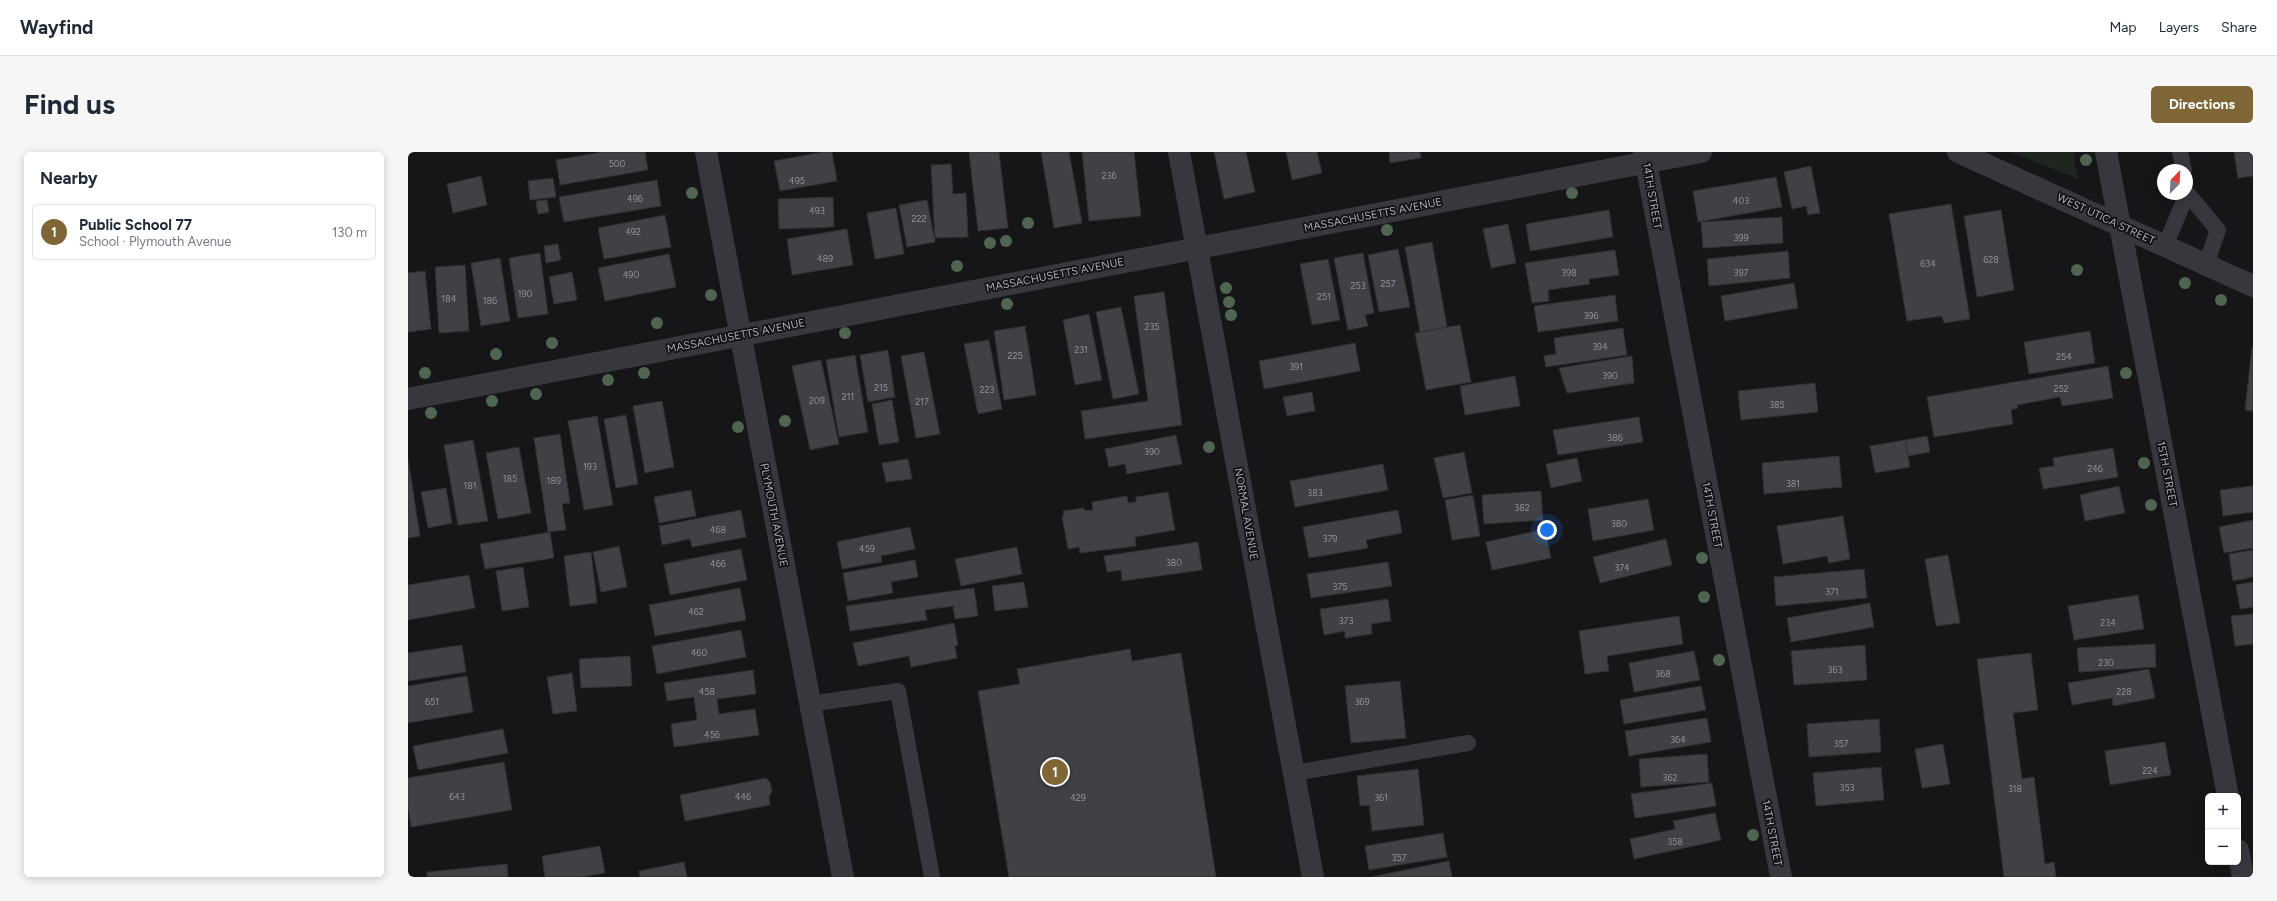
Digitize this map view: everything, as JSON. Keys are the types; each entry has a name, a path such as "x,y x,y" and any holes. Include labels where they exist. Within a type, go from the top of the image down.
{"street":[{"name":"PLYMOUTH AVENUE","path":"706,152 843,877"},
{"name":"NORMAL AVENUE","path":"1179,152 1313,877"},
{"name":"MASSACHUSETTS AVENUE","path":"408,399 1197,248 1645,157 1701,152"},
{"name":"WEST UTICA STREET","path":"1958,152 2253,286"},
{"name":"15TH STREET","path":"2106,152 2227,793"},
{"name":"14TH STREET","path":"1645,157 1781,877"},
{"path":"2241,865 2243,877"}],"lane":[{"path":"2180,152 2183,164"},
{"path":"2165,246 2184,200"},
{"path":"2193,200 2218,230 2206,265"},
{"path":"810,704 898,691 932,877"},
{"path":"1294,773 1468,743"}],"shaded area":[{"path":"2011,152 2073,152 2078,179"}],"building":[{"path":"602,152 645,152 648,170 560,185 556,160"},
{"path":"823,152 832,152 837,181 780,191 774,161"},
{"path":"969,152 999,152 1008,228 978,231"},
{"path":"1041,152 1069,152 1082,223 1054,228"},
{"path":"1082,152 1134,152 1141,216 1089,221"},
{"path":"1214,152 1246,152 1255,192 1224,199"},
{"path":"1286,152 1317,152 1322,173 1292,180"},
{"path":"1389,152 1420,152 1421,158 1390,163"},
{"path":"2234,152 2253,152 2253,176 2238,178"},
{"path":"951,164 953,194 966,193 968,237 935,238 931,165"},
{"path":"1811,166 1820,213 1808,215 1806,206 1792,209 1784,172"},
{"path":"481,176 487,205 453,213 447,184"},
{"path":"1776,177 1782,207 1698,222 1693,191"},
{"path":"553,178 556,197 530,200 528,181"},
{"path":"657,180 661,206 564,222 559,197"},
{"path":"833,197 834,227 779,229 778,199"},
{"path":"547,200 549,212 538,214 536,201"},
{"path":"927,200 935,242 907,247 899,205"},
{"path":"1951,204 1970,319 1944,323 1942,316 1907,321 1889,214"},
{"path":"896,208 904,254 875,259 867,213"},
{"path":"1609,210 1613,237 1530,251 1526,224"},
{"path":"2001,210 2014,290 1977,297 1964,216"},
{"path":"665,215 671,247 604,259 598,228"},
{"path":"1782,217 1783,243 1703,248 1701,222"},
{"path":"1508,224 1516,263 1491,268 1483,229"},
{"path":"847,229 853,265 792,275 787,239"},
{"path":"1432,242 1447,327 1420,332 1405,247"},
{"path":"558,244 561,260 546,263 544,246"},
{"path":"1398,249 1410,307 1379,312 1368,255"},
{"path":"1615,250 1619,275 1589,279 1590,284 1548,290 1549,301 1532,303 1525,263"},
{"path":"1788,251 1790,278 1709,286 1707,259"},
{"path":"540,253 548,314 518,318 509,258"},
{"path":"1363,253 1374,313 1365,315 1368,326 1348,330 1334,258"},
{"path":"669,254 676,287 605,301 598,268"},
{"path":"500,258 510,321 481,326 471,263"},
{"path":"1328,259 1340,320 1312,325 1300,264"},
{"path":"465,265 469,331 439,333 435,267"},
{"path":"425,271 431,329 408,332 408,273"},
{"path":"572,272 577,300 554,304 549,277"},
{"path":"1794,283 1798,308 1725,321 1721,296"},
{"path":"1164,292 1182,425 1085,439 1081,411 1148,401 1134,296"},
{"path":"1615,295 1618,321 1538,332 1534,306"},
{"path":"1121,307 1139,394 1113,399 1096,312"},
{"path":"1089,314 1102,380 1075,385 1063,320"},
{"path":"1460,325 1471,382 1426,390 1415,333"},
{"path":"1025,326 1036,395 1004,400 994,331"},
{"path":"1623,328 1627,355 1546,367 1544,356 1556,354 1554,338"},
{"path":"2090,331 2095,363 2029,374 2024,342"},
{"path":"989,340 1002,409 978,414 964,344"},
{"path":"1355,343 1360,371 1264,389 1259,361"},
{"path":"2253,347 2253,411 2245,410"},
{"path":"888,350 895,397 868,402 860,355"},
{"path":"924,352 940,434 916,438 901,356"},
{"path":"855,355 868,432 839,437 826,360"},
{"path":"1632,356 1634,383 1567,393 1559,368"},
{"path":"821,360 839,444 810,450 792,366"},
{"path":"2108,366 2113,398 2062,406 2060,397 2017,405 2018,408 2011,410 2013,424 1934,437 1927,397"},
{"path":"1515,376 1520,406 1465,415 1460,386"},
{"path":"1815,383 1818,412 1741,420 1738,391"},
{"path":"1312,392 1315,411 1287,416 1283,397"},
{"path":"892,400 899,442 879,445 872,404"},
{"path":"662,401 674,467 645,473 633,406"},
{"path":"626,415 638,484 616,488 604,419"},
{"path":"597,416 613,505 584,510 568,421"},
{"path":"1639,417 1643,442 1558,455 1553,430"},
{"path":"560,434 570,503 562,504 566,530 548,532 534,438"},
{"path":"1176,435 1182,464 1127,474 1125,464 1109,467 1105,449"},
{"path":"1927,436 1930,452 1908,456 1905,440"},
{"path":"473,440 488,521 458,525 444,445"},
{"path":"1905,440 1910,467 1875,473 1870,446"},
{"path":"519,447 531,513 498,519 486,453"},
{"path":"2113,448 2118,477 2043,489 2039,468 2054,466 2053,458"},
{"path":"1464,452 1472,493 1443,498 1434,458"},
{"path":"1839,456 1842,487 1764,494 1762,463"},
{"path":"408,458 420,536 408,538"},
{"path":"1577,458 1582,481 1551,488 1546,464"},
{"path":"908,459 912,479 886,482 882,463"},
{"path":"1383,464 1388,490 1295,507 1290,481"},
{"path":"2119,486 2125,513 2085,521 2080,495"},
{"path":"2253,486 2253,512 2223,516 2220,490"},
{"path":"446,488 452,523 428,528 421,492"},
{"path":"691,490 696,516 659,523 654,497"},
{"path":"1541,491 1543,520 1484,524 1482,495"},
{"path":"1168,492 1175,530 1135,537 1136,546 1080,553 1079,547 1068,549 1062,516 1064,516 1063,511 1084,508 1085,511 1093,510 1092,502 1127,496 1128,503 1136,502 1136,497"},
{"path":"1473,495 1480,536 1452,540 1445,500"},
{"path":"1648,499 1654,530 1593,541 1588,509"},
{"path":"741,510 746,537 692,547 690,539 662,545 659,526"},
{"path":"1398,510 1402,533 1366,540 1368,548 1309,558 1303,527"},
{"path":"1843,516 1850,559 1829,563 1827,556 1783,564 1777,526"},
{"path":"2253,520 2253,548 2224,553 2219,527"},
{"path":"910,527 915,549 881,556 882,562 842,569 837,542"},
{"path":"1545,529 1551,558 1492,570 1486,542"},
{"path":"550,532 554,558 485,569 480,544"},
{"path":"1666,539 1672,565 1600,583 1593,557"},
{"path":"1198,542 1202,570 1122,581 1121,570 1107,572 1104,556"},
{"path":"619,546 627,587 601,592 593,552"},
{"path":"1017,547 1022,574 961,586 955,559"},
{"path":"741,549 747,580 670,595 664,564"},
{"path":"2253,550 2253,577 2233,581 2229,554"},
{"path":"591,552 597,603 570,606 564,556"},
{"path":"1948,555 1960,623 1936,626 1925,559"},
{"path":"915,560 918,577 891,582 893,593 848,601 843,573"},
{"path":"1388,562 1392,586 1311,598 1307,574"},
{"path":"523,567 529,607 502,611 496,571"},
{"path":"1864,569 1867,598 1776,606 1774,577"},
{"path":"469,575 475,608 408,620 408,585"},
{"path":"1024,582 1028,607 995,611 992,586"},
{"path":"2253,582 2253,607 2240,609 2236,585"},
{"path":"740,588 746,620 655,636 649,605"},
{"path":"974,588 978,616 955,619 953,606 925,610 927,620 850,631 846,606"},
{"path":"2138,595 2144,629 2074,640 2068,606"},
{"path":"1388,599 1391,621 1371,624 1372,634 1345,638 1345,631 1324,635 1320,609"},
{"path":"1870,603 1874,627 1791,642 1787,618"},
{"path":"2253,614 2253,644 2235,646 2231,616"},
{"path":"1679,616 1683,644 1607,656 1609,671 1585,674 1579,631"},
{"path":"954,623 958,645 955,646 957,658 911,667 909,656 858,666 853,643"},
{"path":"741,630 746,657 657,674 652,646"},
{"path":"2155,644 2156,667 2079,672 2077,648"},
{"path":"462,645 466,672 408,681 408,653"},
{"path":"1865,645 1867,680 1794,685 1791,651"},
{"path":"1130,649 1132,661 1181,653 1216,877 1009,877 978,691 1020,684 1017,669"},
{"path":"1694,651 1700,680 1634,692 1629,663"},
{"path":"2031,653 2038,710 2013,713 2022,779 2034,777 2045,864 2054,862 2056,877 2004,877 1977,659"},
{"path":"630,656 632,686 581,688 579,659"},
{"path":"2149,669 2155,698 2113,706 2112,698 2072,705 2068,683"},
{"path":"753,670 756,694 717,699 719,714 755,709 759,735 674,747 671,724 697,720 694,697 667,701 664,683"},
{"path":"572,673 577,711 553,714 547,677"},
{"path":"467,676 473,712 408,723 408,686"},
{"path":"1400,681 1406,738 1351,743 1345,686"},
{"path":"1701,686 1706,710 1624,724 1620,700"},
{"path":"1707,718 1711,742 1629,756 1625,731"},
{"path":"1879,719 1881,752 1809,757 1807,724"},
{"path":"503,729 508,753 418,770 413,746"},
{"path":"2165,742 2171,775 2110,785 2105,751"},
{"path":"1943,744 1950,784 1922,788 1915,749"},
{"path":"1707,754 1709,782 1641,787 1639,759"},
{"path":"504,762 512,810 411,827 408,806 408,778"},
{"path":"1881,767 1884,800 1816,806 1813,773"},
{"path":"1418,769 1424,825 1372,831 1369,805 1360,806 1357,776"},
{"path":"766,778 770,782 772,791 769,797 770,805 685,821 680,795"},
{"path":"1712,783 1716,806 1635,818 1631,794"},
{"path":"1715,813 1721,840 1634,859 1630,839 1675,829 1673,821"},
{"path":"1443,833 1447,857 1369,870 1365,846"},
{"path":"600,846 605,873 581,877 545,877 542,856"},
{"path":"1449,861 1452,877 1371,877"},
{"path":"684,862 687,877 640,877 639,871"},
{"path":"507,864 508,877 427,877 427,872"}],"place":[{"name":"Public School 77","path":"1055,772"}]}
